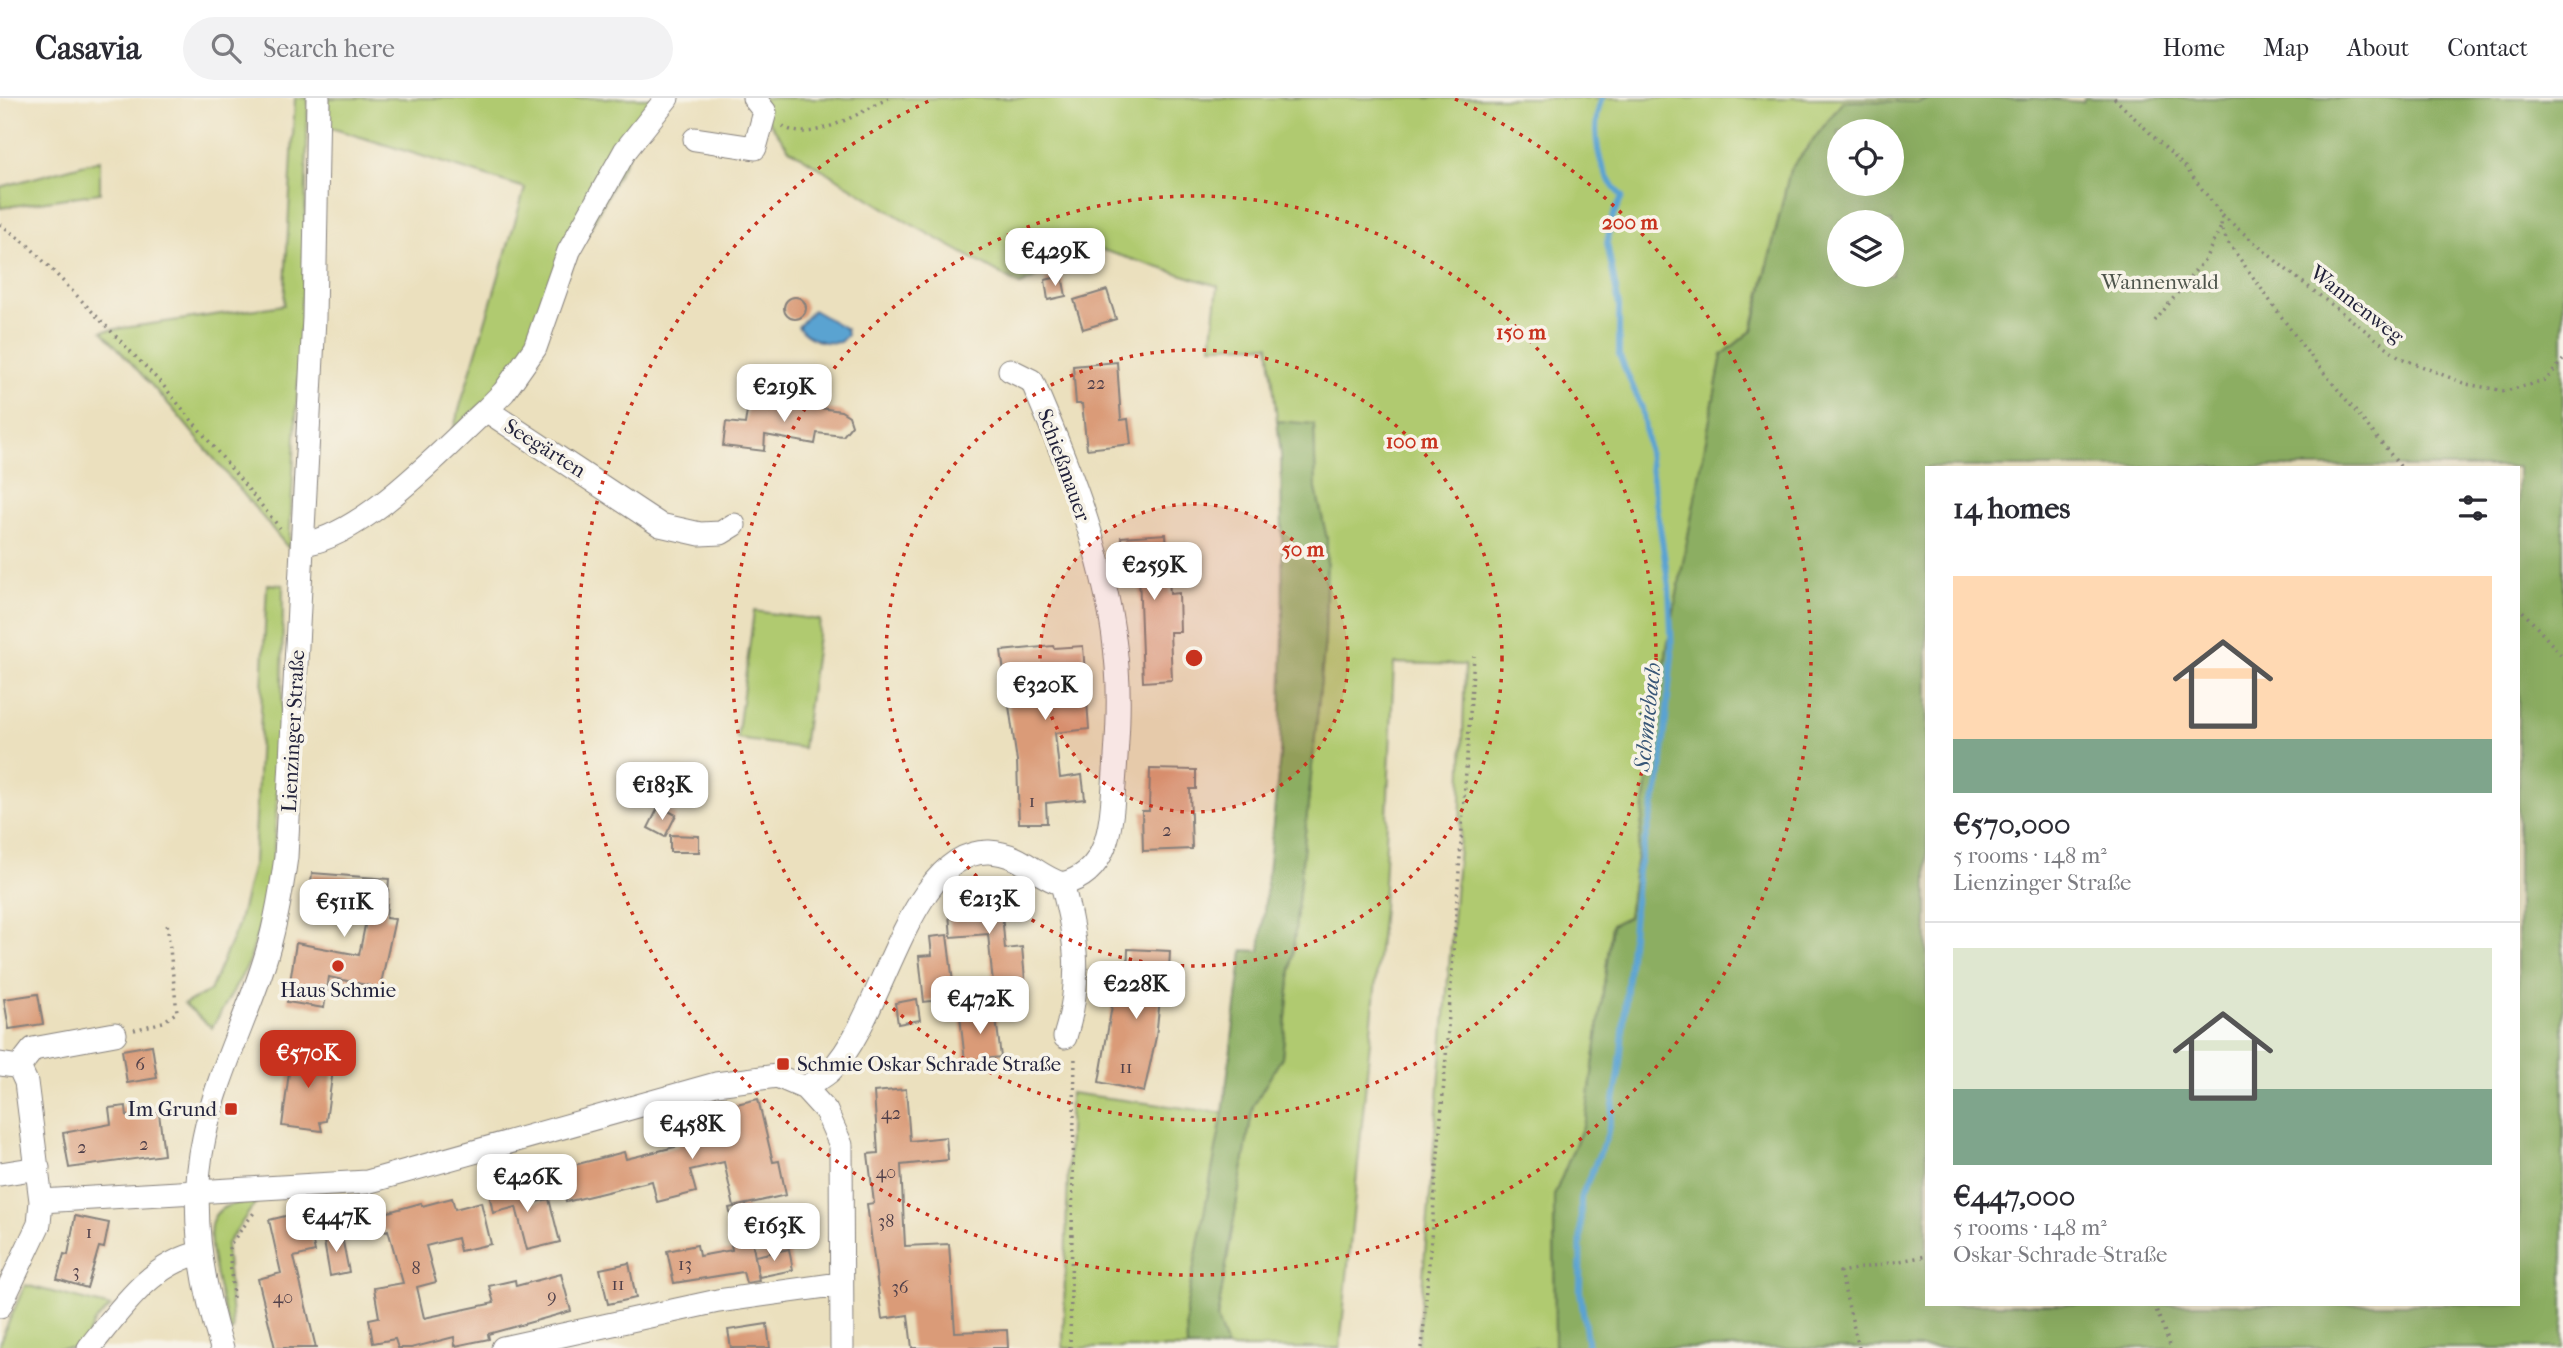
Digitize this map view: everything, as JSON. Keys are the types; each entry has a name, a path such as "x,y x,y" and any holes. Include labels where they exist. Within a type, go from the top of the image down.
{"street":[{"name":"Lienzinger Straße","path":"222,1348 212,1317 200,1253 198,1194 203,1140 213,1100 263,966 279,908 286,857 314,318 318,98"},
{"path":"486,410 505,392 535,348 569,251 625,151 667,98"},
{"path":"695,139 755,148 760,105"},
{"name":"Schießmauer","path":"1010,370 1032,381 1082,509 1107,599 1117,666 1118,723 1111,829 1102,853 1093,867 1083,876 1062,884"},
{"name":"Seegärten","path":"304,544 323,540 345,530 410,479 486,410 660,525 700,534 721,533 734,525"},
{"path":"805,1088 831,1069 853,1039 931,882 947,866 968,855 987,852 1012,855 1062,884 1076,942 1076,1003 1065,1037"},
{"path":"0,1306 39,1224 41,1201 26,1082 9,1066 33,1049 116,1034"},
{"path":"41,1201 198,1194 367,1182 716,1084 777,1076 805,1088 826,1111 841,1145 842,1348"},
{"path":"0,1174 38,1168"},
{"path":"89,1348 153,1275 176,1258 200,1253"},
{"path":"503,1348 718,1301 840,1284"}],"path":[{"path":"760,105 790,131 803,132 823,129 890,98"},
{"name":"Wannenweg","path":"2114,98 2186,168 2222,215 2288,271 2401,358 2466,384 2505,391 2545,381 2563,360"},
{"path":"2155,321 2206,259 2221,227 2222,215"},
{"path":"0,224 28,245 162,384 289,539 304,544"},
{"path":"2221,227 2227,241 2304,348 2400,466"},
{"path":"2520,608 2563,657"},
{"path":"1422,1348 1447,1044 1474,656"},
{"path":"116,1034 163,1022 177,1012 167,922"},
{"path":"1065,1037 1075,1044 1070,1348"},
{"path":"234,1306 229,1246 264,1199 263,1190"},
{"path":"1859,1348 1840,1272 1925,1256"},
{"path":"2155,1306 2171,1348"}],"green space":[{"path":"295,98 308,98 304,270 289,549 172,408 102,331 284,305"},
{"path":"328,98 658,98 530,344 494,393 453,430 525,188 328,127"},
{"path":"752,98 1934,98 1918,102 1843,101 1827,119 1790,170 1752,330 1722,355 1667,648 1628,917 1612,925 1586,1119 1554,1196 1555,1348 1417,1348 1460,835 1465,665 1394,663 1383,908 1340,1348 1227,1348 1217,1319 1253,1106 1282,1057 1325,640 1327,539 1316,489 1314,425 1277,421 1269,345 1211,346 1218,286 1096,248 1020,285 909,223 789,149"},
{"name":"Wannenwald","path":"1934,98 2034,98 2083,102 2084,98 2563,98 2563,1348 1555,1348 1554,1196 1586,1119 1612,925 1628,917 1667,648 1722,355 1753,330 1790,170 1827,123 1827,196 1904,196 1904,119 1830,119 1844,101 1918,102"},
{"path":"100,160 100,193 0,208 0,187"},
{"path":"1277,421 1314,424 1316,489 1327,539 1325,640 1282,1057 1253,1106 1217,1319 1227,1348 1187,1348 1186,1309 1223,1113 1243,950 1260,951 1280,754 1283,631 1281,456"},
{"path":"267,584 283,585 282,720 272,882 249,963 212,1028 184,1004 210,991 238,925 254,861"},
{"path":"754,611 820,620 803,748 737,739"},
{"path":"1070,1093 1223,1113 1186,1309 1187,1348 1063,1348"},
{"path":"256,1202 226,1245 233,1330 230,1331 212,1257 211,1228 217,1213 226,1206"},
{"path":"25,1285 111,1307 95,1321 81,1348 0,1348 0,1341"}],"water":[{"path":"813,310 846,329 847,335 840,342 823,342 807,335 798,327"}],"building":[{"path":"1062,276 1066,296 1048,300 1045,280"},
{"path":"1107,290 1116,319 1083,329 1074,300"},
{"path":"795,297 803,300 806,308 803,316 795,319 787,316 784,308 787,300"},
{"path":"1117,362 1121,420 1128,419 1131,444 1087,449 1082,404 1076,404 1073,366"},
{"path":"749,398 841,411 849,416 852,425 843,436 817,433 815,444 765,435 764,451 723,446 726,422 745,424"},
{"path":"1166,534 1170,594 1179,593 1180,632 1170,632 1172,680 1143,682 1139,573 1124,574 1121,537"},
{"path":"1083,646 1089,729 1055,733 1060,778 1082,775 1085,799 1046,803 1047,823 1019,823 1017,761 1001,651"},
{"path":"1150,769 1196,770 1196,789 1190,789 1192,849 1143,851 1142,811 1149,811"},
{"path":"659,806 676,815 665,837 648,828"},
{"path":"670,835 699,836 699,852 670,852"},
{"name":"Haus Schmie","path":"312,873 389,879 386,918 395,919 380,988 329,977 324,1008 287,1002 296,943 359,955 368,911 309,906"},
{"path":"1000,889 1005,949 1022,947 1026,990 994,993 988,934 951,937 948,902 970,892"},
{"path":"947,935 955,998 924,1002 919,956 932,955 930,937"},
{"path":"1128,949 1170,951 1168,990 1161,989 1156,1037 1144,1092 1099,1082 1113,1000 1126,1002"},
{"path":"38,994 43,1024 9,1029 4,999"},
{"path":"917,999 920,1020 898,1024 895,1003"},
{"path":"995,1011 1001,1057 965,1061 960,1016"},
{"path":"152,1045 157,1078 127,1083 122,1050"},
{"name":"Haus Schmie","path":"292,1049 335,1055 326,1121 320,1122 322,1131 282,1126"},
{"path":"906,1089 910,1141 946,1137 948,1160 901,1165 905,1246 949,1244 955,1332 1007,1330 1008,1348 912,1348 908,1315 882,1319 867,1204 874,1203 868,1154 878,1153 874,1092"},
{"path":"758,1099 773,1162 779,1161 786,1195 734,1207 724,1162 690,1170 696,1192 657,1202 652,1181 566,1202 559,1169 624,1152 626,1159 679,1146 674,1124 716,1114 715,1109"},
{"path":"126,1106 127,1117 159,1113 164,1155 69,1168 63,1133 111,1124 109,1108"},
{"path":"521,1180 527,1204 549,1199 560,1242 527,1250 516,1207 493,1213 488,1188"},
{"path":"452,1198 455,1209 481,1202 491,1244 460,1251 457,1238 426,1246 436,1282 417,1287 424,1318 494,1303 489,1286 515,1280 516,1286 561,1274 571,1311 488,1334 489,1339 455,1346 454,1337 411,1348 398,1348 395,1339 373,1343 369,1319 379,1317 374,1288 403,1283 388,1230 374,1234 370,1217 421,1203 422,1206"},
{"path":"746,1204 759,1281 746,1283 743,1272 674,1283 667,1251 697,1245 699,1256 732,1250 731,1244 737,1243 729,1208"},
{"path":"306,1211 315,1252 294,1257 316,1348 275,1348 258,1279 281,1273 269,1220"},
{"path":"75,1216 109,1223 104,1248 99,1247 87,1288 57,1279 64,1254 68,1255"},
{"path":"341,1232 349,1272 330,1276 323,1236"},
{"path":"789,1249 793,1270 759,1277 755,1256"},
{"path":"629,1263 636,1298 608,1304 600,1269"},
{"path":"767,1324 770,1348 731,1348 728,1330"}],"waterway":[{"name":"Schmiebach","path":"1588,1348 1580,1291 1581,1197 1607,1136 1619,1074 1638,870 1661,773 1672,655 1669,587 1642,408 1619,355 1619,306 1607,243 1611,222 1622,196 1607,176 1598,150 1596,136 1602,98"}],"place":[{"name":"Haus Schmie","path":"338,966"},
{"name":"Schmie Oskar Schrade Straße","path":"783,1064"},
{"name":"Im Grund","path":"231,1109"}]}
